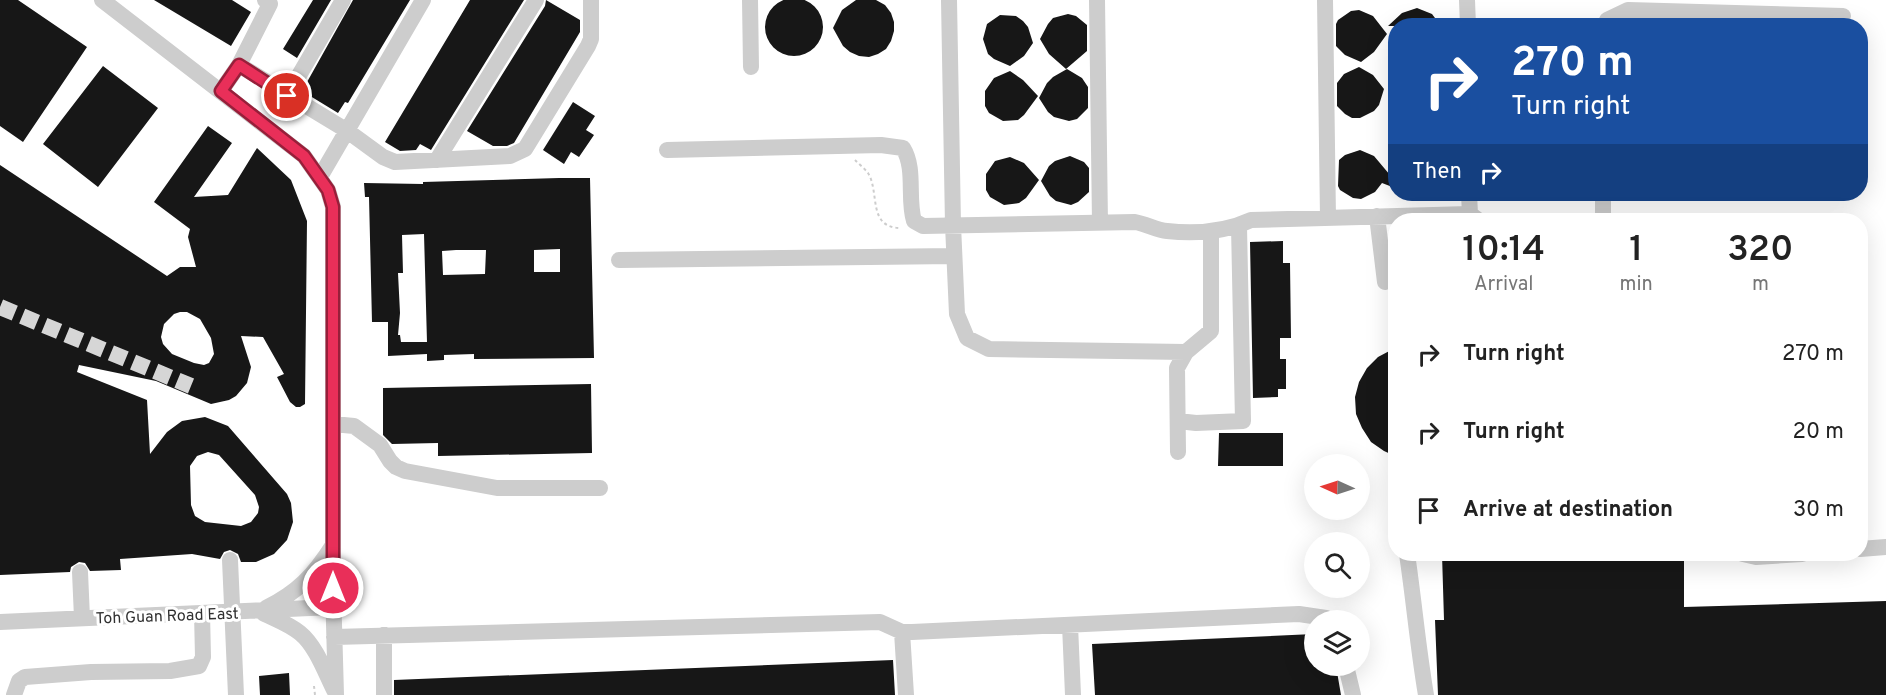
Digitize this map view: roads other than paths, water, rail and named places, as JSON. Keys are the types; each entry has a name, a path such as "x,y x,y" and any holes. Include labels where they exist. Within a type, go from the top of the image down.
{"street":[{"path":"102,0 304,156 328,190 333,207 333,607 336,694"},
{"path":"221,91 239,65 270,4 265,0"},
{"path":"287,96 343,0"},
{"path":"320,177 423,0"},
{"path":"437,160 536,0"},
{"path":"239,65 346,130 382,157 394,162 510,156 525,149 588,46 591,39 591,0"},
{"path":"750,0 751,67"},
{"path":"949,0 957,314 967,338 989,349 1186,352"},
{"path":"1097,0 1100,223"},
{"path":"1325,0 1328,218"},
{"path":"1467,0 1468,18"},
{"path":"1610,18 1628,10 1843,16"},
{"path":"667,150 880,145 903,148 909,157 911,212 914,221 923,226 1135,222 1165,231 1211,231 1239,226 1251,220 1388,216"},
{"path":"1377,216 1385,282"},
{"path":"1178,421 1196,423 1243,421 1239,226"},
{"path":"1178,452 1177,368 1186,352 1211,331 1211,231"},
{"path":"620,260 954,256"},
{"path":"333,424 354,426 380,445 390,461 405,471 497,489 600,488"},
{"path":"260,611 283,600 304,583 333,544"},
{"path":"1868,548 1886,547"},
{"path":"230,560 236,695"},
{"path":"1408,561 1417,644 1426,695"},
{"path":"80,572 82,618"},
{"name":"Toh Guan Road East","path":"0,622 333,607"},
{"path":"260,611 302,635 312,647 336,694"},
{"path":"14,695 19,681 25,676 170,671 199,666 204,657 202,613"},
{"path":"334,637 880,622 902,632 1304,615"},
{"path":"1070,625 1073,695"},
{"path":"902,632 906,695"},
{"path":"384,636 384,695"},
{"path":"1348,676 1353,695"}],"tunnel":[{"path":"0,307 191,386"}]}
